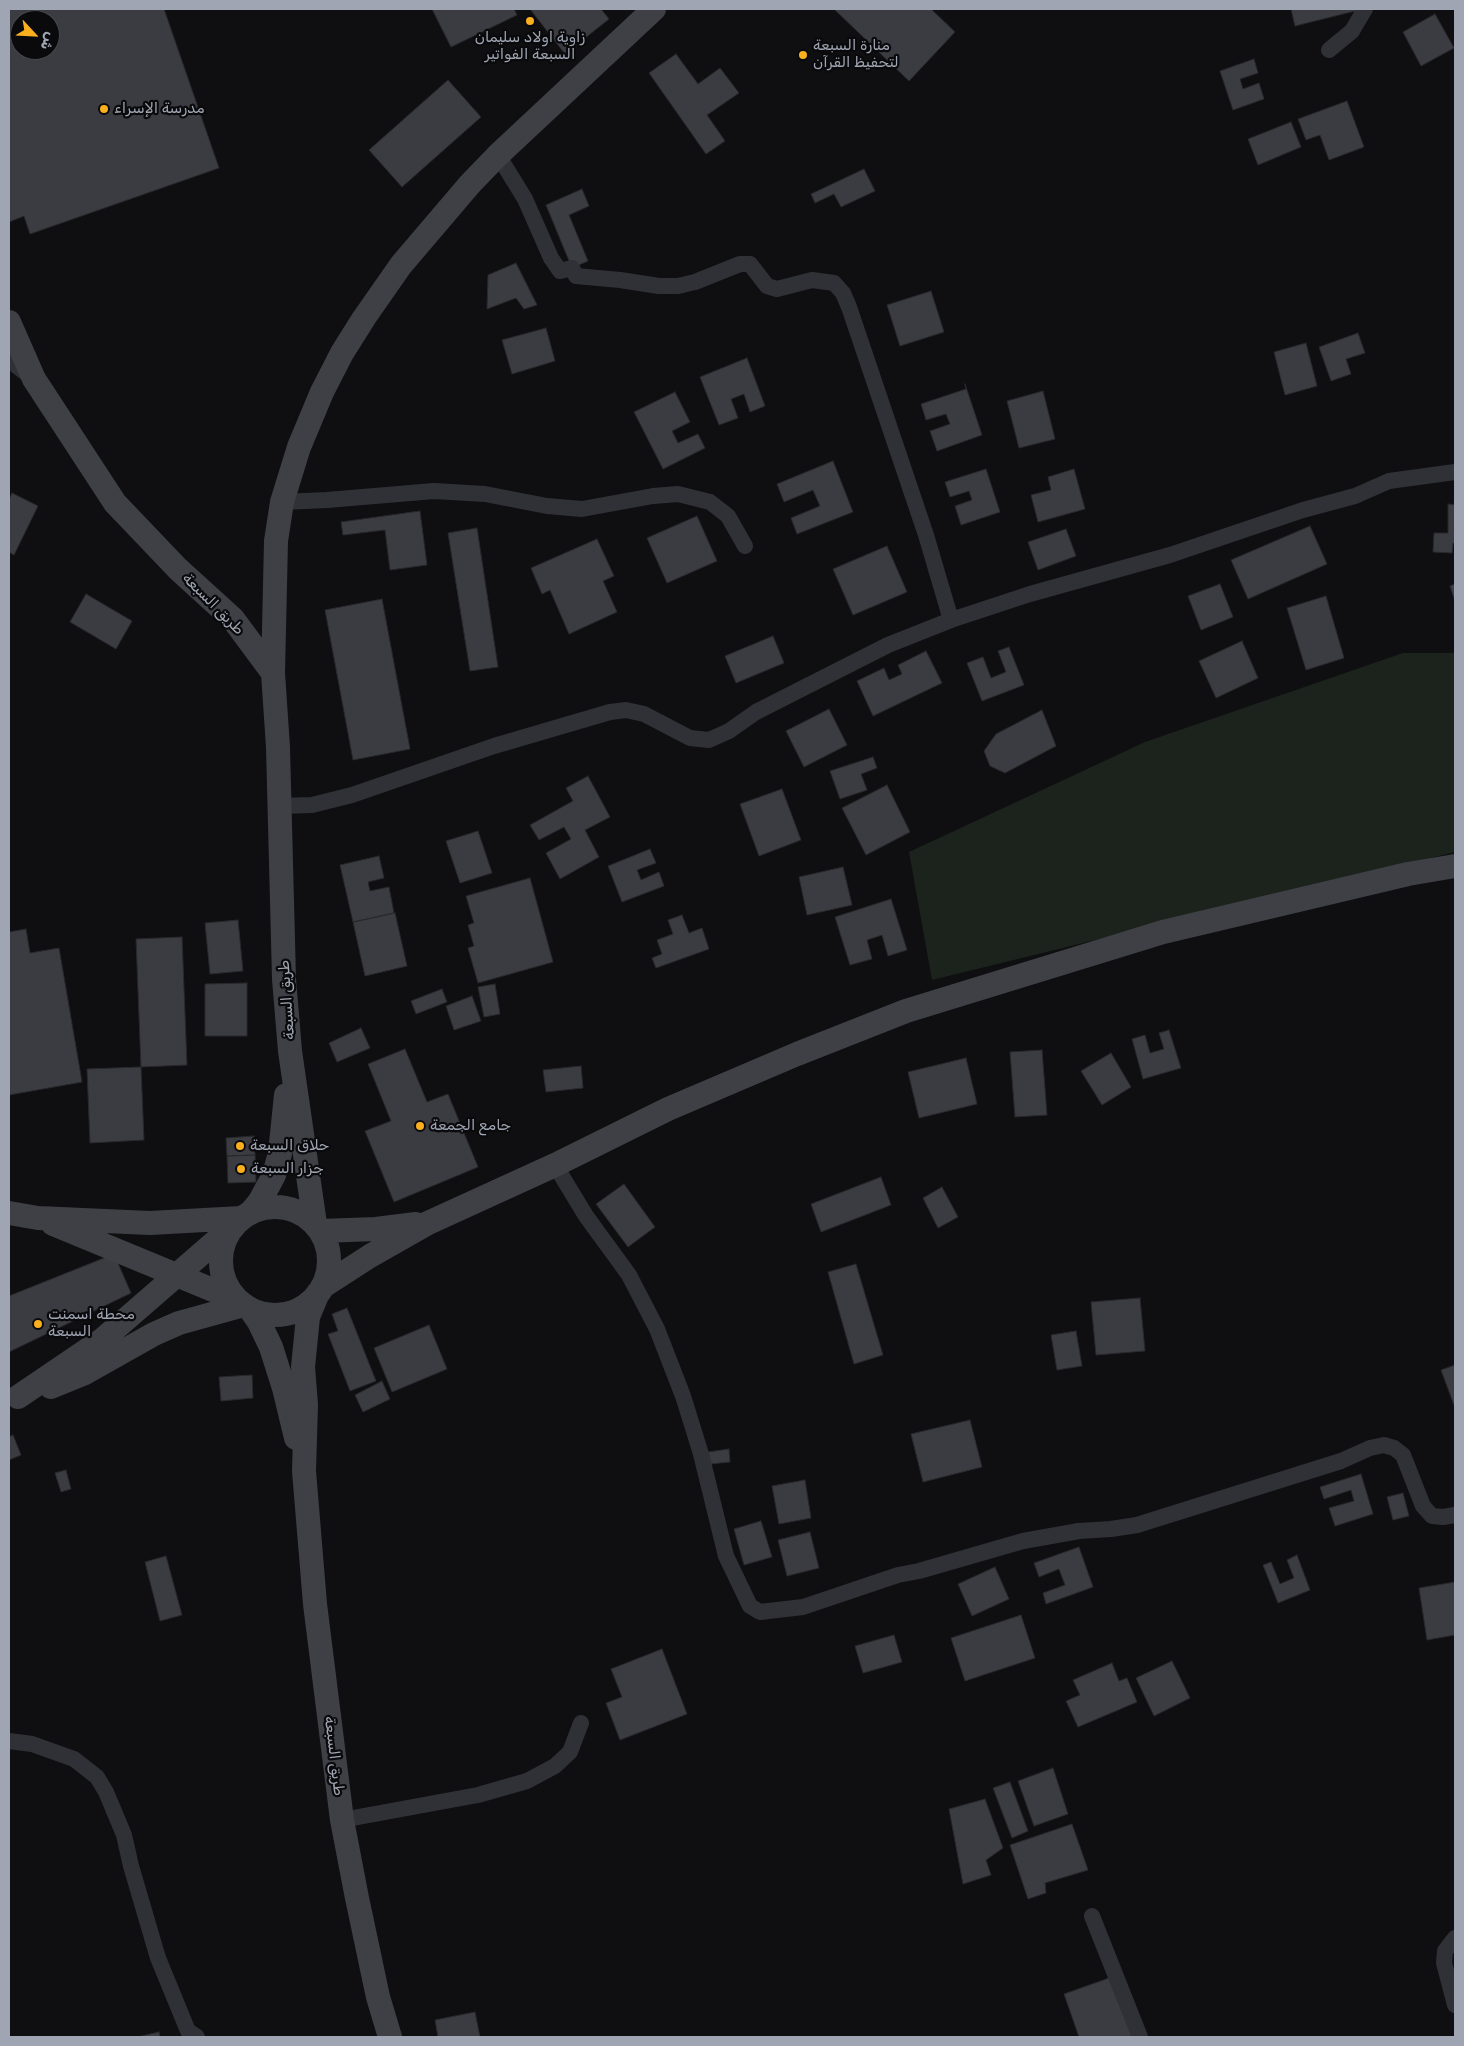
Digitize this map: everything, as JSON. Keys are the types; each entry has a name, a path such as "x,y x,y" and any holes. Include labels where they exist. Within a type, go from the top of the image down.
{"street":[{"path":"273,673 276,540 282,502 299,447 322,392 342,353 364,318 402,265 470,184 498,155 654,9"},
{"path":"1329,50 1352,31 1365,9"},
{"path":"498,155 525,199 551,258 560,271 572,268 576,276 659,286 678,286 695,282 740,264 750,264 767,286 777,289 812,280 834,283 843,293 849,306 926,535 951,620"},
{"name":"طريق السبعة","path":"9,322 34,379 115,504 178,569 233,619 273,673 278,747 278,806 282,871 284,979 290,1051 317,1228"},
{"path":"9,360 34,379"},
{"path":"278,806 312,805 352,795 525,735 559,728 583,718 610,712 626,710 644,714 690,738 709,740 729,730 756,712 888,645 951,620 1030,594 1170,555 1303,510 1355,496 1389,481 1455,472"},
{"path":"282,502 434,492 485,494 547,506 582,509 653,496 678,494 710,502 728,516 745,546"},
{"path":"38,1218 175,1274 244,1305 268,1314 287,1313 304,1306 320,1290 370,1256 428,1223 555,1165 677,1106 797,1054 906,1011 1163,932 1408,874 1455,866"},
{"name":"طريق السبعة","path":"243,1218 271,1182 280,1153 290,1051"},
{"path":"555,1165 586,1216 629,1275 657,1329 683,1396 701,1454 726,1556 750,1606 760,1612 803,1606 898,1575 919,1571 1023,1541 1079,1531 1137,1525 1341,1461 1370,1448 1384,1445 1394,1448 1403,1455 1423,1506 1432,1516 1455,1515"},
{"path":"14,1398 102,1340 175,1274 243,1218 268,1207 285,1208 301,1214 317,1228 328,1252 327,1276 308,1317 304,1346 303,1367 306,1429 304,1471"},
{"path":"9,1213 38,1218 150,1223 243,1218"},
{"path":"243,1218 224,1242 221,1262 225,1283 259,1322 271,1347 284,1388 304,1471"},
{"path":"317,1228 376,1229 428,1223"},
{"path":"14,1398 83,1374 154,1334 179,1323 244,1305"},
{"name":"طريق السبعة","path":"304,1471 315,1604 342,1820 362,1925 378,1997 390,2037"},
{"path":"342,1820 478,1795 527,1781 555,1766 570,1752 581,1723"},
{"path":"9,1741 32,1744 74,1759 97,1777 106,1792 124,1836 158,1958 188,2031 197,2037"},
{"path":"1092,1916 1140,2037"},
{"path":"1455,1938 1445,1951 1444,1963 1455,2004"}],"shaded area":[{"path":"1403,653 1455,653 1455,852 932,980 909,852 1145,742"}],"building":[{"name":"مدرسة الإسراء","path":"9,9 164,9 219,168 30,234 24,216 9,222"},
{"path":"432,9 514,9 517,15 451,47"},
{"path":"530,9 601,9 609,19 565,54"},
{"path":"834,9 931,9 955,32 909,81"},
{"path":"1291,9 1359,9 1359,10 1295,26"},
{"path":"1435,14 1454,48 1421,66 1403,32"},
{"path":"676,54 698,84 720,68 739,93 707,115 725,141 706,154 649,73"},
{"path":"1254,59 1258,73 1240,79 1243,89 1259,83 1264,99 1233,110 1220,71"},
{"path":"448,80 481,117 402,187 369,150"},
{"path":"1347,101 1364,147 1329,160 1320,135 1306,140 1298,119"},
{"path":"1291,122 1301,147 1258,165 1248,139"},
{"path":"864,169 875,191 841,207 834,194 815,203 811,194"},
{"path":"582,189 589,206 569,215 588,261 572,268 546,205"},
{"path":"516,263 537,305 524,309 516,298 487,309 488,275"},
{"path":"931,291 944,332 900,346 887,305"},
{"path":"546,328 555,361 512,374 502,340"},
{"path":"1358,333 1365,353 1346,359 1351,374 1331,381 1319,347"},
{"path":"1306,343 1317,386 1285,395 1274,352"},
{"path":"747,358 765,406 750,412 744,394 731,399 738,418 719,425 700,377"},
{"path":"965,384 982,435 937,451 930,431 950,424 946,414 926,420 921,404 966,389"},
{"path":"1043,391 1055,439 1019,448 1007,401"},
{"path":"675,392 690,422 672,431 678,443 698,434 705,448 663,469 634,412"},
{"path":"833,461 853,512 797,534 791,518 820,506 813,490 784,502 777,484"},
{"path":"986,469 1000,512 961,525 955,506 972,500 969,491 950,497 945,482"},
{"path":"1074,469 1085,509 1038,522 1031,495 1051,490 1048,477"},
{"path":"12,493 38,506 14,555 9,552 9,500"},
{"path":"1448,504 1455,505 1455,543 1453,543 1452,553 1433,552 1434,533 1448,533"},
{"path":"420,511 427,565 390,570 385,530 343,535 341,522"},
{"path":"697,516 717,561 667,583 647,538"},
{"path":"1310,526 1327,564 1248,599 1231,560"},
{"path":"477,528 498,667 470,671 448,533"},
{"path":"1066,529 1076,556 1038,570 1028,542"},
{"path":"597,539 614,576 603,581 617,612 569,634 550,590 542,594 531,568"},
{"path":"887,546 907,592 853,615 833,569"},
{"path":"1220,584 1233,617 1201,630 1188,596"},
{"path":"1455,584 1455,601 1450,586"},
{"path":"86,594 132,621 116,649 70,622"},
{"path":"1326,596 1344,658 1306,670 1287,608"},
{"path":"382,599 410,749 353,760 325,610"},
{"path":"773,636 784,663 736,683 725,656"},
{"path":"1242,641 1258,678 1216,698 1199,661"},
{"path":"1009,647 1024,685 982,701 967,663 983,657 991,678 1006,672 998,651"},
{"path":"926,651 942,683 873,716 857,681 884,668 889,680 902,674 898,665"},
{"path":"829,709 847,745 804,767 786,731"},
{"path":"1042,710 1056,746 1005,773 990,766 984,751 996,734"},
{"path":"873,757 877,768 861,774 867,790 840,799 830,771"},
{"path":"588,776 610,817 585,830 599,857 560,879 546,853 571,839 564,827 539,840 530,825 573,801 566,788"},
{"path":"887,785 910,832 866,855 842,808"},
{"path":"782,789 801,840 759,856 740,804"},
{"path":"478,831 492,873 460,883 446,841"},
{"path":"650,849 656,863 637,870 641,880 659,872 664,886 622,902 608,866"},
{"path":"379,856 384,878 368,882 370,891 389,887 394,913 353,922 340,865"},
{"path":"843,867 852,905 807,915 799,877"},
{"path":"530,878 553,962 478,983 468,948 474,946 468,925 474,923 466,896"},
{"path":"891,899 907,950 888,956 882,935 867,940 872,959 850,965 835,917"},
{"path":"395,913 407,966 365,976 353,922"},
{"path":"682,915 689,933 702,928 709,949 656,968 652,958 662,954 657,940 673,934 668,920"},
{"path":"238,920 243,971 210,974 205,923"},
{"path":"26,929 30,953 59,948 82,1082 9,1095 9,932"},
{"path":"182,937 187,1065 141,1067 136,939"},
{"path":"247,983 247,1036 205,1036 205,984"},
{"path":"495,984 500,1014 484,1017 478,987"},
{"path":"442,989 447,1002 416,1014 411,1001"},
{"path":"472,996 481,1021 454,1030 446,1006"},
{"path":"361,1028 370,1048 337,1062 329,1043"},
{"path":"1169,1030 1181,1068 1143,1079 1132,1039 1145,1035 1150,1053 1164,1049 1159,1033"},
{"name":"جامع الجمعة","path":"405,1049 427,1102 448,1094 478,1167 394,1202 365,1131 391,1121 368,1064"},
{"path":"1042,1050 1047,1115 1015,1117 1010,1052"},
{"path":"1111,1053 1131,1087 1102,1105 1081,1071"},
{"path":"966,1058 977,1104 919,1118 908,1072"},
{"path":"581,1066 583,1088 546,1092 543,1070"},
{"path":"141,1067 144,1140 90,1143 87,1069"},
{"name":"حلاق السبعة","path":"254,1136 255,1155 227,1156 226,1138"},
{"name":"جزار السبعة","path":"255,1155 256,1182 228,1183 227,1156"},
{"path":"881,1177 891,1205 821,1232 811,1204"},
{"path":"624,1184 655,1227 628,1247 596,1204"},
{"path":"942,1187 958,1217 938,1228 923,1198"},
{"name":"محطة اسمنت السبعة","path":"114,1254 131,1293 9,1352 9,1296"},
{"path":"856,1264 883,1355 854,1364 828,1272"},
{"path":"1140,1298 1145,1351 1096,1355 1091,1302"},
{"path":"347,1308 376,1381 350,1391 328,1334 338,1331 332,1314"},
{"path":"429,1325 447,1369 392,1392 374,1348"},
{"path":"1076,1331 1082,1366 1057,1370 1051,1335"},
{"path":"1455,1365 1455,1404 1454,1405 1441,1370"},
{"path":"252,1375 253,1398 221,1401 219,1377"},
{"path":"382,1381 390,1399 363,1412 355,1395"},
{"path":"970,1420 982,1467 923,1482 911,1434"},
{"path":"13,1435 21,1455 9,1460 9,1437"},
{"path":"729,1449 730,1462 710,1464 708,1452"},
{"path":"66,1470 71,1489 61,1492 55,1473"},
{"path":"1361,1474 1373,1514 1335,1526 1329,1508 1354,1501 1351,1490 1324,1499 1320,1487"},
{"path":"805,1480 811,1518 779,1524 772,1486"},
{"path":"1403,1493 1409,1516 1393,1520 1387,1497"},
{"path":"761,1521 772,1557 744,1565 734,1529"},
{"path":"810,1532 819,1568 787,1576 778,1540"},
{"path":"1079,1547 1093,1587 1046,1604 1043,1593 1065,1585 1059,1569 1039,1577 1034,1563"},
{"path":"1297,1555 1310,1590 1278,1603 1263,1565 1271,1562 1280,1584 1294,1578 1287,1560"},
{"path":"166,1556 182,1615 160,1621 145,1562"},
{"path":"995,1567 1009,1599 972,1616 958,1584"},
{"path":"1455,1582 1455,1635 1427,1640 1419,1588"},
{"path":"1021,1615 1035,1658 965,1681 951,1638"},
{"path":"894,1635 902,1662 863,1673 855,1646"},
{"path":"662,1649 687,1714 620,1740 606,1703 622,1697 611,1669"},
{"path":"1172,1661 1190,1698 1154,1716 1136,1678"},
{"path":"1112,1663 1119,1681 1127,1678 1137,1702 1078,1727 1066,1701 1080,1695 1073,1680"},
{"path":"1053,1768 1068,1814 1034,1826 1018,1781"},
{"path":"1010,1782 1028,1831 1012,1838 993,1788"},
{"path":"985,1799 1003,1848 986,1860 991,1875 963,1884 949,1809"},
{"path":"1072,1824 1088,1870 1045,1883 1046,1893 1028,1899 1010,1845"},
{"path":"1112,1977 1132,2037 1079,2037 1064,1994"},
{"path":"475,2012 480,2037 438,2037 435,2020"},
{"path":"159,2032 160,2037 137,2037"}],"place":[{"name":"زاوية اولاد سليمان السبعة الفواتير","path":"530,21"},
{"name":"منارة السبعة لتحفيظ القرآن","path":"803,55"},
{"name":"مدرسة الإسراء","path":"104,109"},
{"name":"جامع الجمعة","path":"420,1126"},
{"name":"حلاق السبعة","path":"240,1146"},
{"name":"جزار السبعة","path":"241,1169"},
{"name":"محطة اسمنت السبعة","path":"38,1324"}]}
